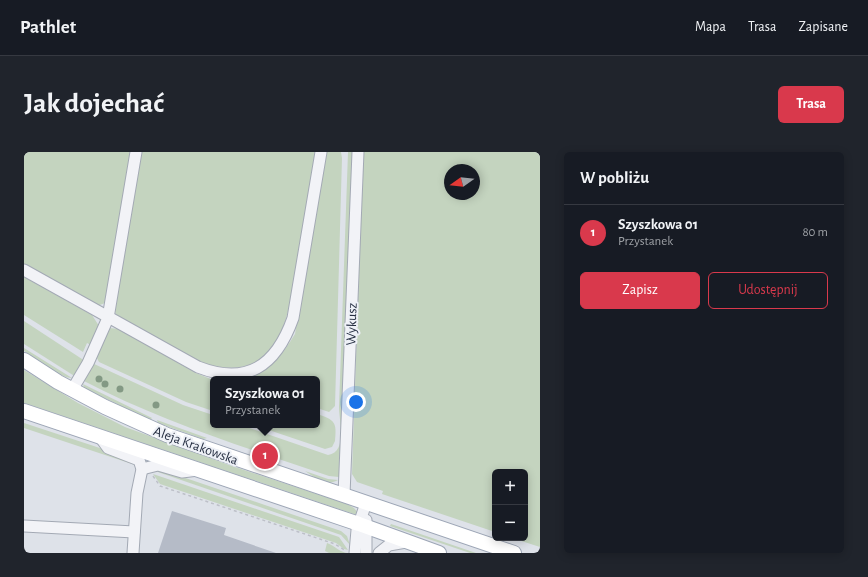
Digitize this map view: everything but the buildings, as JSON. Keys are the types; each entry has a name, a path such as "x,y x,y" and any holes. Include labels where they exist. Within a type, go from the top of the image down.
{"main road":[{"name":"Aleja Krakowska","path":"24,360 72,390 138,423 167,435 514,553"},
{"name":"Aleja Krakowska","path":"24,411 363,525 439,553"}],"street":[{"path":"72,390 88,363 108,318 136,152"},
{"path":"24,270 198,367 215,374 237,374 249,371 267,362 286,337 293,318 320,152"},
{"name":"Wykusz","path":"344,495 358,152"},
{"path":"100,437 108,448 139,460 147,471"},
{"path":"133,553 137,493 147,471 158,465 182,472 201,470"},
{"path":"366,503 363,525 366,553"},
{"path":"352,552 356,535 363,525"},
{"path":"24,526 134,532"},
{"path":"379,553 389,545 406,542"}],"path":[{"path":"147,471 160,486 335,544 345,551 352,552"}],"green space":[{"path":"24,152 132,152 105,303 97,306 24,265"},
{"path":"140,152 315,152 291,300 280,335 264,356 245,366 224,367 201,362 155,340 116,315 114,307"},
{"path":"325,152 341,152 335,406 329,412 320,409 320,376 251,376 261,372 274,362 295,334"},
{"path":"348,152 354,152 341,474 339,477 329,476 204,433 142,409 82,380 92,363 183,405 210,414 210,428 250,428 328,455 334,453 340,442 341,428 339,407"},
{"path":"363,152 540,152 540,547 521,541 528,541 528,469 492,469 492,531 382,494 383,491 357,482 352,474"},
{"path":"24,277 92,315 99,326 93,346 87,343 83,352 24,315"},
{"path":"24,321 85,361 76,377 24,344"},
{"path":"110,328 118,329 196,373 210,379 210,410 186,402 99,362 96,356 106,331"},
{"path":"24,348 72,378 61,375 48,367 24,351"},
{"path":"24,370 78,403 125,427 229,465 347,504 354,508 359,514 357,515 24,403"},
{"path":"83,384 152,418 150,420 84,388"},
{"path":"320,415 331,420 334,423 336,430 335,441 332,447 325,449 263,428 320,428"},
{"path":"157,420 207,438 203,439 158,423"},
{"path":"24,423 112,452 135,465 24,428"},
{"path":"152,470 165,471 341,531 347,536 350,545 341,535"},
{"path":"305,471 328,479 338,480 334,482 325,482"},
{"path":"153,474 339,537 348,550 336,543 160,484"},
{"path":"391,524 476,553 470,553 390,526"},
{"path":"327,543 343,552 348,553 329,553 325,551"}],"place":[{"name":"Szyszkowa 01","path":"265,456"}]}
